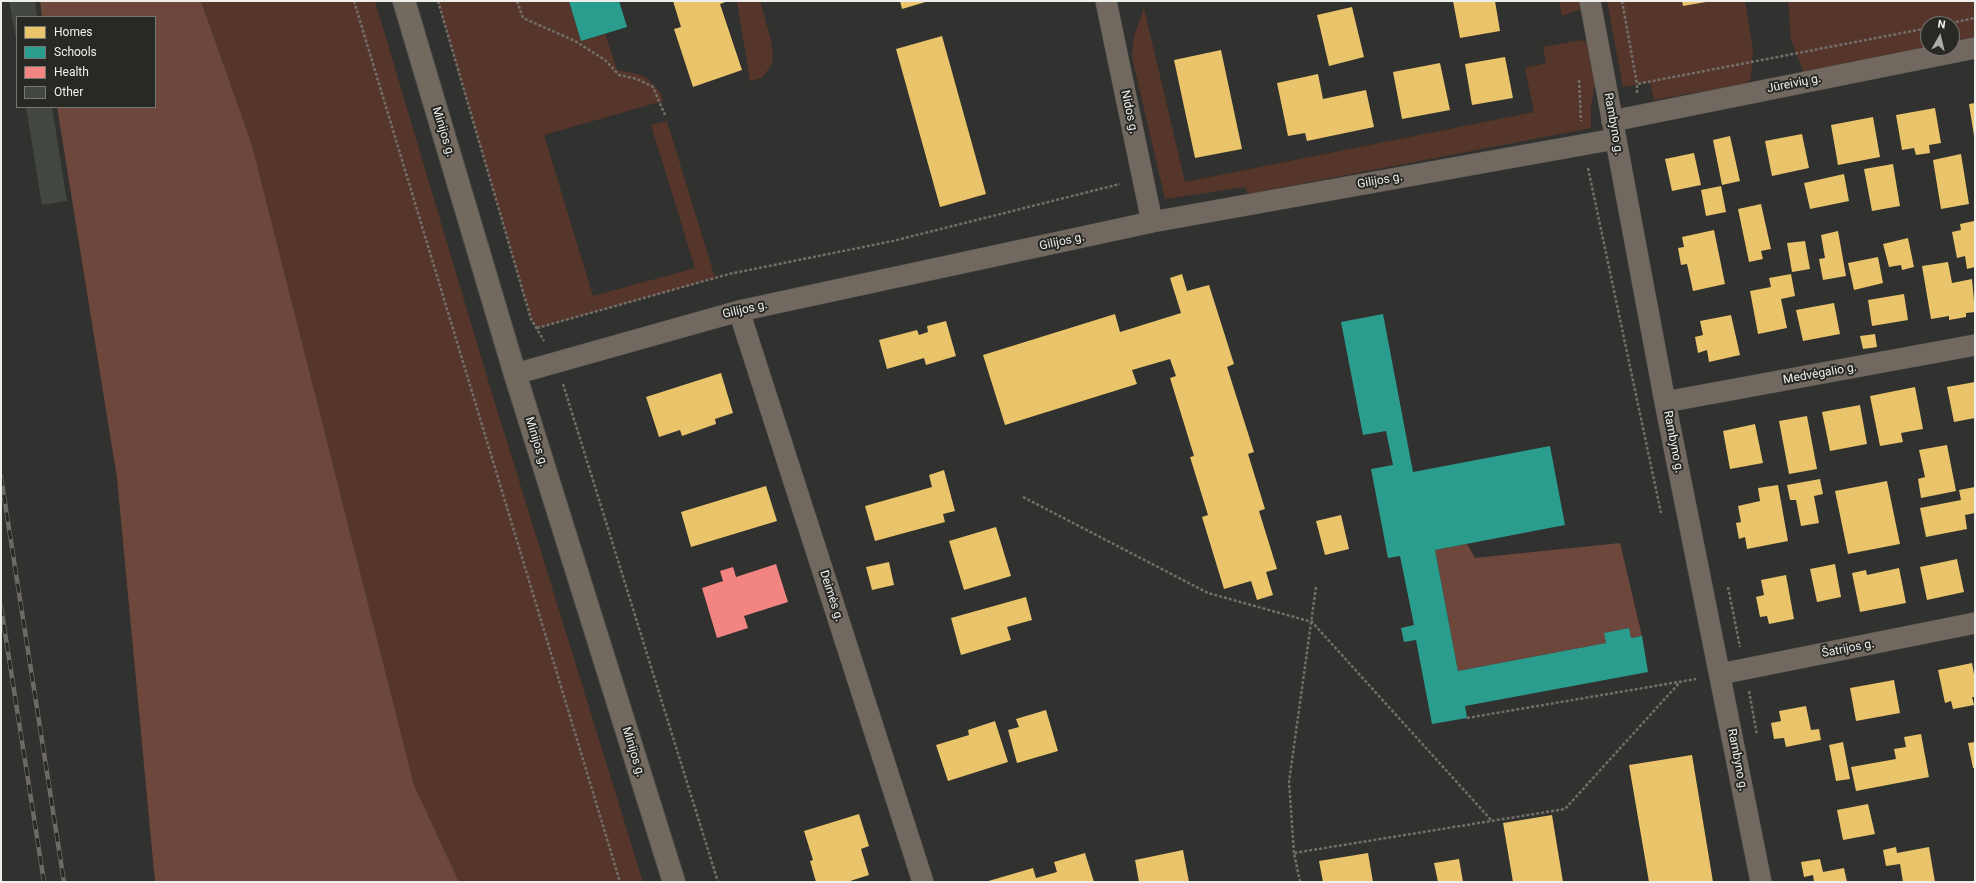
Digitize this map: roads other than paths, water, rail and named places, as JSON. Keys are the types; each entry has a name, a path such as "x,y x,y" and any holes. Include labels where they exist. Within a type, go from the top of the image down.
{"main road":[{"name":"Minijos g.","path":"404,1 515,374 674,882"}],"street":[{"name":"Nidos g.","path":"1106,1 1152,222"},
{"name":"Rambyno g.","path":"1590,1 1665,402 1761,882"},
{"name":"Jūreivių g.","path":"1614,130 1975,48"},
{"name":"Gilijos g.","path":"515,374 739,311 1152,222 1583,145 1614,130"},
{"name":"Deimės g.","path":"739,311 924,882"},
{"name":"Medvėgalio g.","path":"1665,402 1975,345"},
{"name":"Šatrijos g.","path":"1720,674 1975,623"}],"railway":[{"path":"1,477 64,882"},
{"path":"1,607 44,882"}]}
